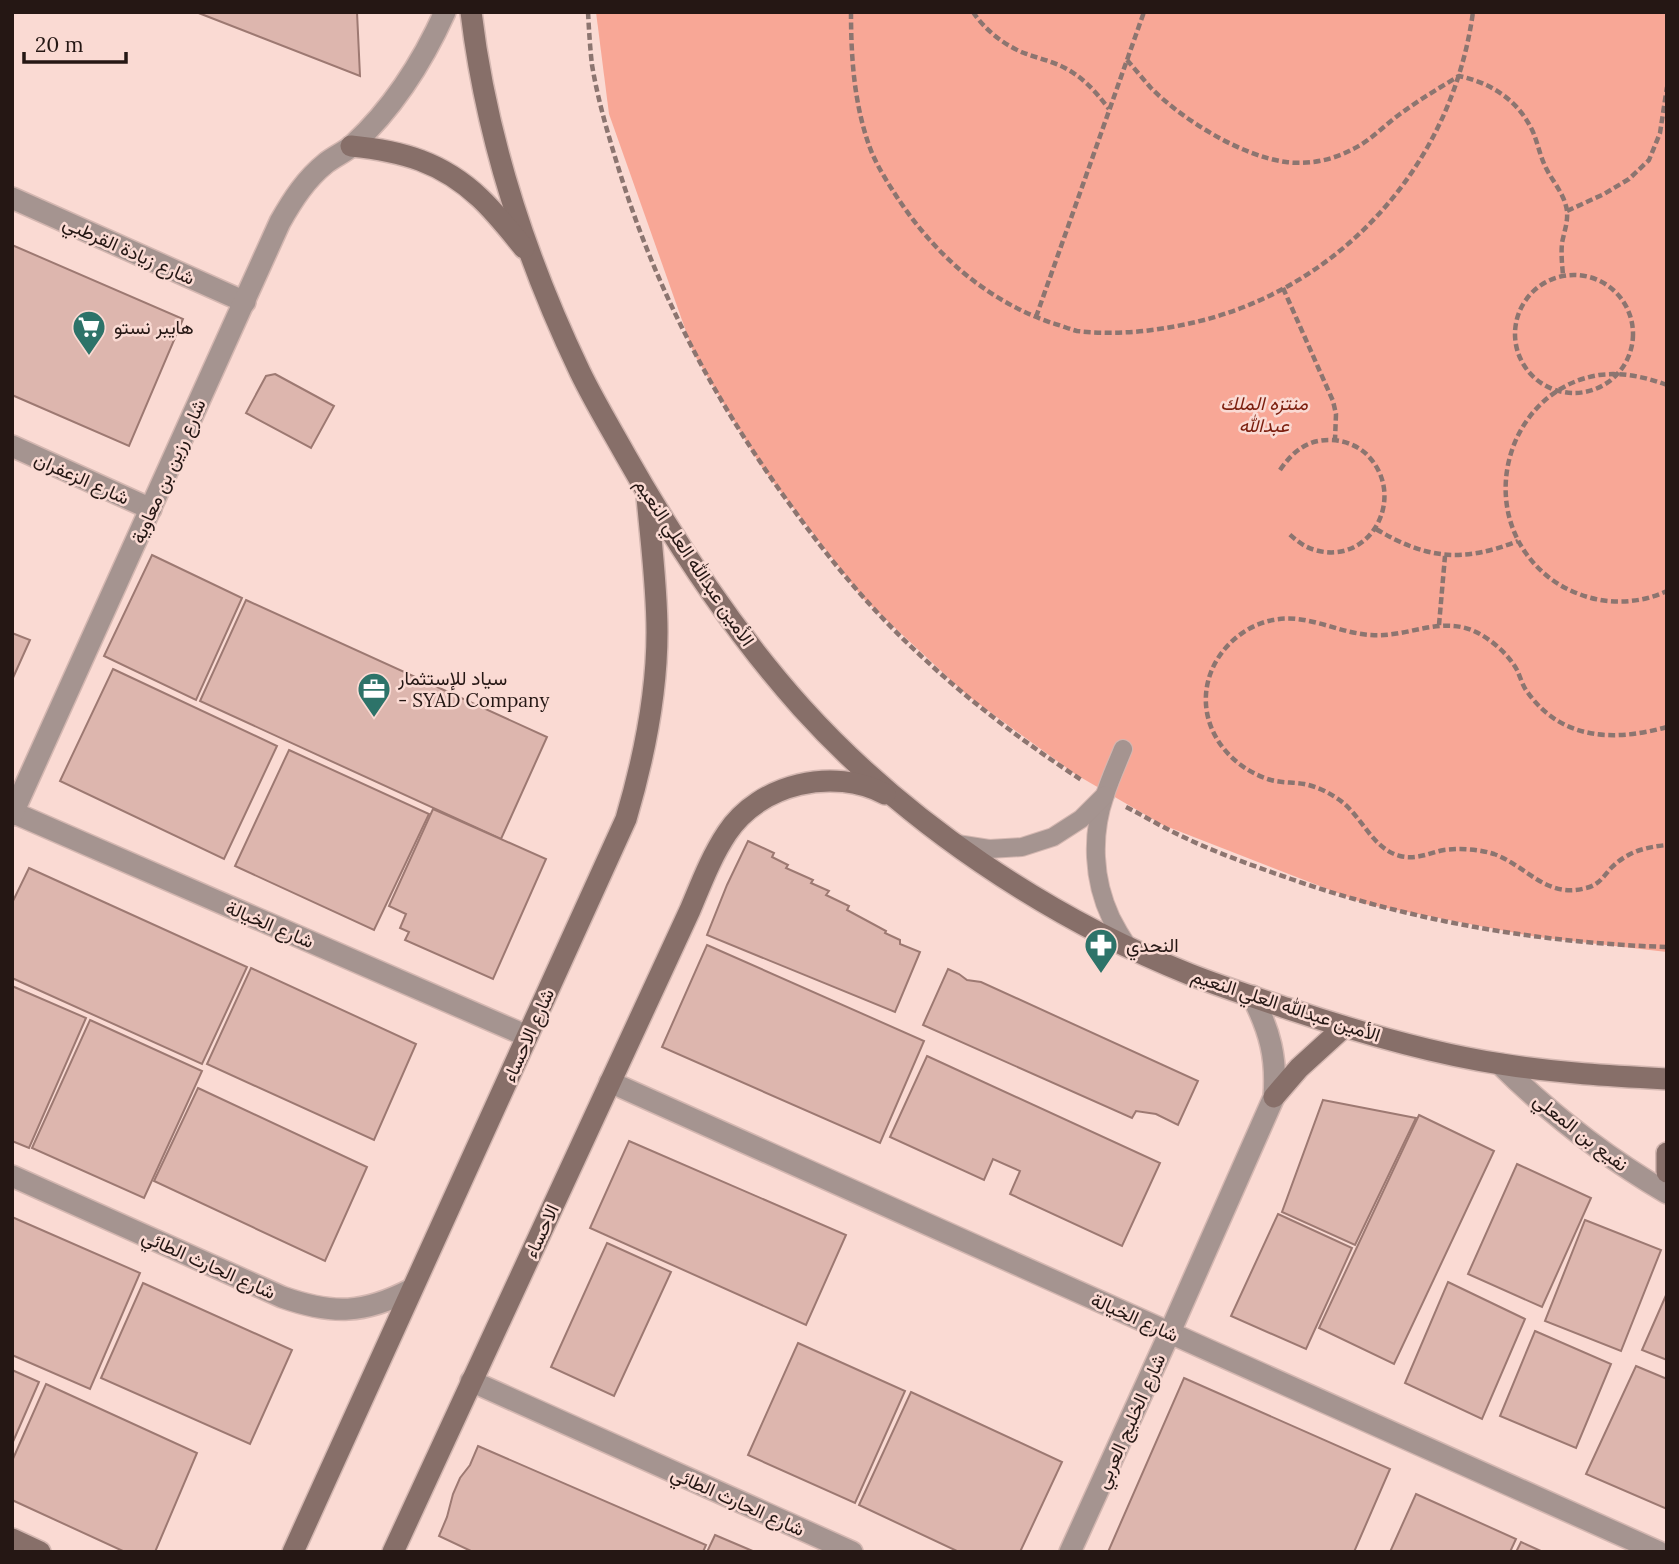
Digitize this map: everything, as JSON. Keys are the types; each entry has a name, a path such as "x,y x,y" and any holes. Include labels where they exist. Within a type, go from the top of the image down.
{"main road":[{"name":"الأمين عبدالله العلي النعيم","path":"471,12 488,112 507,184 530,255 582,376 646,492 719,605 760,659 814,720 903,804 1011,883 1128,947 1189,974 1344,1027 1421,1048 1500,1064 1598,1076 1667,1079"},
{"path":"351,146 387,150 421,160 452,176 480,198 530,255"},
{"name":"شارع الاحساء","path":"295,1550 626,819 639,773 650,716 657,634 656,586 646,492"},
{"name":"الاحساء","path":"393,1552 712,859 729,830 751,807 779,791 810,781 843,781 874,788 903,804"},
{"path":"1274,1097 1299,1068 1344,1027"},
{"path":"1667,1153 1667,1172"},
{"path":"12,1539 40,1552"}],"street":[{"name":"شارع رزين بن معاوية","path":"13,813 293,199 309,178 329,160 351,146 375,122 397,95 417,67 445,12"},
{"name":"شارع زيادة القرطبي","path":"12,198 245,302"},
{"name":"شارع الزعفران","path":"12,446 151,509"},
{"name":"شارع الخيالة","path":"13,813 527,1036"},
{"path":"1252,996 1266,1025 1274,1055 1274,1097"},
{"name":"نفيع بن المعلي","path":"1500,1064 1564,1123 1607,1156 1667,1193"},
{"name":"شارع الخيالة","path":"610,1082 1659,1552"},
{"name":"شارع الخليج العربي","path":"1070,1552 1274,1097"},
{"name":"شارع الحارث الطائي","path":"12,1176 282,1297 304,1304 326,1309 371,1307 412,1289"},
{"name":"شارع الحارث الطائي","path":"471,1381 852,1552"}],"lane":[{"path":"1124,749 1104,795 1097,826 1095,858 1100,889 1111,919 1128,947"},
{"path":"956,844 989,849 1022,847 1054,837 1082,819 1104,795"}],"path":[{"path":"588,12 592,66 609,138 631,210 690,346 727,412 813,537 863,597 918,653 987,713 1104,795 1173,832 1244,863 1390,910 1468,927 1546,938 1667,947"},
{"path":"851,12 851,55 855,87 870,149 906,212 929,240 954,266 993,296 1036,317 1075,330 1116,333 1189,324 1223,314 1265,298 1304,277 1341,251 1401,188 1425,154 1444,116 1459,76 1470,36 1473,12"},
{"path":"973,12 988,31 1005,43 1063,66 1081,78 1097,92 1109,109"},
{"path":"1036,317 1144,12"},
{"path":"1127,60 1152,89 1179,113 1209,132 1264,158 1287,162 1311,163 1356,148 1459,76 1489,86 1504,95 1527,120 1539,153 1564,200 1567,226 1561,251 1563,275"},
{"path":"1567,211 1629,179 1649,160 1660,133 1667,87"},
{"path":"1581,274 1599,279 1615,289 1626,304 1633,322 1634,340 1629,358 1619,374 1591,391 1574,393 1558,391 1540,382 1526,368 1517,351 1515,331 1519,311 1529,294 1544,282 1563,275 1581,274"},
{"path":"1283,288 1333,401 1336,414 1335,440"},
{"path":"1666,594 1616,602 1592,599 1570,591 1549,578 1531,561 1518,541 1509,519 1505,494 1506,470 1512,446 1531,415 1558,391 1598,375 1644,377 1667,385"},
{"path":"1280,470 1289,457 1302,447 1318,441 1335,440 1351,444 1366,453 1377,465 1386,497 1376,529 1364,541 1349,549 1316,551 1301,544 1288,533"},
{"path":"1376,529 1397,542 1420,551 1446,556 1483,553 1518,541"},
{"path":"1439,625 1446,556"},
{"path":"1667,727 1627,736 1603,736 1563,724 1534,701 1506,655 1475,632 1455,625 1439,625 1394,635 1373,635 1347,632 1306,619 1271,620 1254,626 1224,649 1213,665 1205,701 1213,736 1223,750 1237,762 1268,779 1304,784 1336,797 1349,806 1376,841 1397,855 1408,858 1446,850 1477,850 1509,861 1544,884 1570,890 1586,888 1600,882 1614,865 1633,852 1667,845"}],"green space":[{"name":"منتزه الملك عبدالله","path":"596,12 1667,12 1667,952 1537,937 1366,904 1163,825 1075,774 968,696 863,598 761,466 694,354 609,114"}],"building":[{"path":"196,12 357,12 360,76"},
{"name":"هايبر نستو","path":"12,245 183,319 129,446 12,395"},
{"path":"275,374 334,406 311,448 246,413 266,376"},
{"path":"152,555 242,598 196,700 104,656"},
{"name":"سياد للإستثمار - SYAD Company","path":"246,600 547,737 501,839 200,701"},
{"path":"12,633 30,640 12,680"},
{"path":"113,669 277,746 224,859 60,781"},
{"path":"289,750 429,814 374,930 235,866"},
{"path":"433,809 546,859 493,979 405,940 409,932 400,928 406,914 389,906"},
{"path":"748,841 774,853 772,857 788,865 786,868 813,880 811,883 829,891 826,895 849,906 847,910 886,931 885,933 900,940 900,944 920,952 895,1012 707,935"},
{"path":"29,868 247,967 202,1064 12,978 12,903"},
{"path":"707,945 924,1041 880,1143 662,1047"},
{"path":"251,968 416,1044 374,1140 207,1064"},
{"path":"948,969 967,980 981,982 1198,1081 1178,1125 1156,1114 1136,1111 1132,1118 923,1025"},
{"path":"12,986 86,1018 29,1148 12,1141"},
{"path":"90,1020 202,1071 144,1198 32,1148"},
{"path":"927,1056 1160,1163 1122,1246 1010,1194 1020,1171 993,1159 984,1180 890,1137"},
{"path":"198,1088 367,1167 325,1261 154,1181"},
{"path":"1323,1100 1416,1118 1355,1245 1282,1212"},
{"path":"1419,1115 1494,1151 1394,1364 1319,1328"},
{"path":"629,1141 846,1235 806,1325 590,1228"},
{"path":"1517,1164 1591,1198 1542,1307 1468,1274"},
{"path":"1278,1214 1352,1248 1306,1349 1231,1316"},
{"path":"12,1217 140,1273 90,1389 12,1355"},
{"path":"1585,1220 1661,1250 1621,1351 1545,1321"},
{"path":"607,1243 671,1272 614,1396 551,1367"},
{"path":"1448,1282 1525,1319 1482,1419 1405,1383"},
{"path":"143,1283 292,1350 250,1444 101,1378"},
{"path":"1667,1293 1667,1360 1642,1350"},
{"path":"1535,1331 1611,1364 1576,1448 1500,1416"},
{"path":"798,1343 905,1391 855,1503 748,1455"},
{"path":"1636,1366 1667,1379 1667,1509 1586,1474"},
{"path":"12,1370 39,1382 12,1444"},
{"path":"1184,1378 1390,1469 1354,1552 1108,1552"},
{"path":"46,1384 197,1453 155,1552 125,1552 12,1500 12,1461"},
{"path":"911,1392 1062,1462 1020,1552 959,1552 859,1505"},
{"path":"478,1446 706,1545 703,1552 473,1552 439,1536 453,1494"},
{"path":"1416,1494 1516,1539 1510,1552 1390,1552"},
{"path":"715,1535 755,1552 707,1552"},
{"path":"1521,1542 1543,1552 1516,1552"}],"place":[{"name":"هايبر نستو","path":"89,357"},
{"name":"سياد للإستثمار - SYAD Company","path":"374,719"},
{"name":"النحدي","path":"1101,975"}]}
